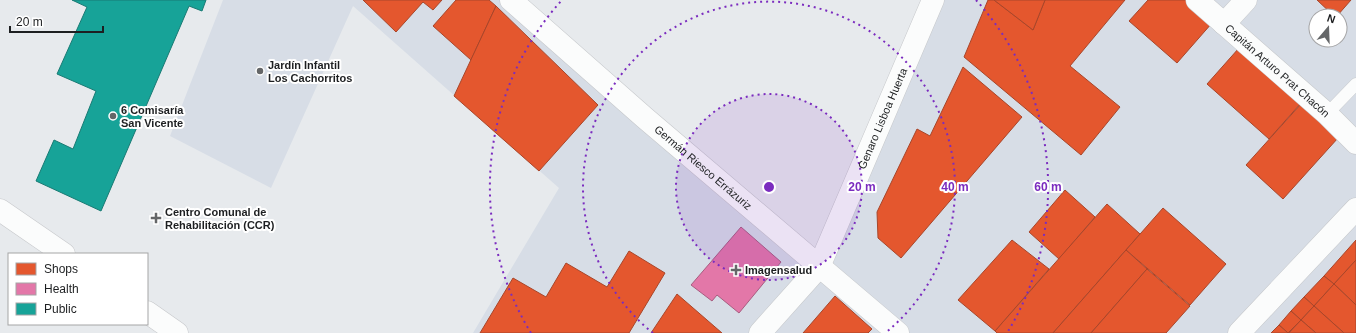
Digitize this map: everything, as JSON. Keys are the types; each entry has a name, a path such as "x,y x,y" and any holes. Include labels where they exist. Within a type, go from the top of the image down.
{"street":[{"name":"Germán Riesco Errázuriz","path":"511,0 819,267 898,333"},
{"name":"Genaro Lisboa Huerta","path":"760,333 819,267 933,0"},
{"name":"Capitán Arturo Prat Chacón","path":"1197,0 1327,114 1356,143"},
{"path":"1224,24 1246,0"},
{"path":"1239,333 1356,209"},
{"path":"0,210 63,253"},
{"path":"148,313 177,333"}],"lane":[{"path":"1327,114 1356,84"}],"shaded area":[{"path":"223,0 511,0 819,267 933,0 1356,0 1356,333 473,333 559,188 353,6 271,188 170,136"}],"building: Shops":[{"path":"363,0 442,0 433,10 423,2 396,32"},
{"path":"456,0 489,0 496,6 471,60 433,26"},
{"path":"988,0 994,0 1033,30 1045,0 1125,0 1070,66 1120,107 1081,155 964,57"},
{"path":"994,0 1045,0 1033,30"},
{"path":"1148,0 1186,0 1212,23 1177,63 1129,21"},
{"path":"1317,0 1351,0 1344,8 1326,8"},
{"path":"496,6 598,105 539,171 454,96"},
{"path":"1239,48 1301,103 1269,139 1207,84"},
{"path":"963,67 1022,117 901,258 878,238 877,212 917,129 930,136"},
{"path":"1301,104 1338,138 1283,199 1246,165"},
{"path":"1065,190 1095,217 1059,259 1029,232"},
{"path":"1107,204 1140,234 1053,333 997,333 995,331"},
{"path":"1163,208 1226,264 1190,305 1126,250"},
{"path":"1012,240 1049,269 995,331 958,300"},
{"path":"1356,240 1356,260 1334,284 1324,276"},
{"path":"1126,250 1147,269 1091,333 1053,333"},
{"path":"629,251 665,273 629,333 480,333 513,278 546,297 566,263 607,287"},
{"path":"1356,260 1356,305 1334,284"},
{"path":"1147,269 1190,306 1166,333 1091,333"},
{"path":"1324,276 1334,284 1314,306 1304,297"},
{"path":"1334,284 1356,305 1356,333 1344,333 1314,306"},
{"path":"677,294 722,333 651,333"},
{"path":"835,296 872,329 868,333 803,333"},
{"path":"1304,297 1314,306 1301,320 1291,311"},
{"path":"1314,306 1344,333 1316,333 1301,320"},
{"path":"1291,311 1301,320 1288,333 1279,325"},
{"path":"1301,320 1316,333 1289,333"},
{"path":"1279,325 1288,333 1271,333"}],"building: Health":[{"path":"741,227 781,262 739,313 717,295 712,301 691,285"}],"building: Public":[{"name":"6 Comisaría San Vicente","path":"72,0 206,0 202,11 189,6 101,211 36,181 54,140 73,149 96,91 57,74 87,7"}],"place":[{"name":"Jardín Infantil Los Cachorritos","path":"260,71"},
{"name":"6 Comisaría San Vicente","path":"113,116"},
{"name":"Centro Comunal de Rehabilitación (CCR)","path":"156,218"},
{"name":"Imagensalud","path":"736,270"}]}
